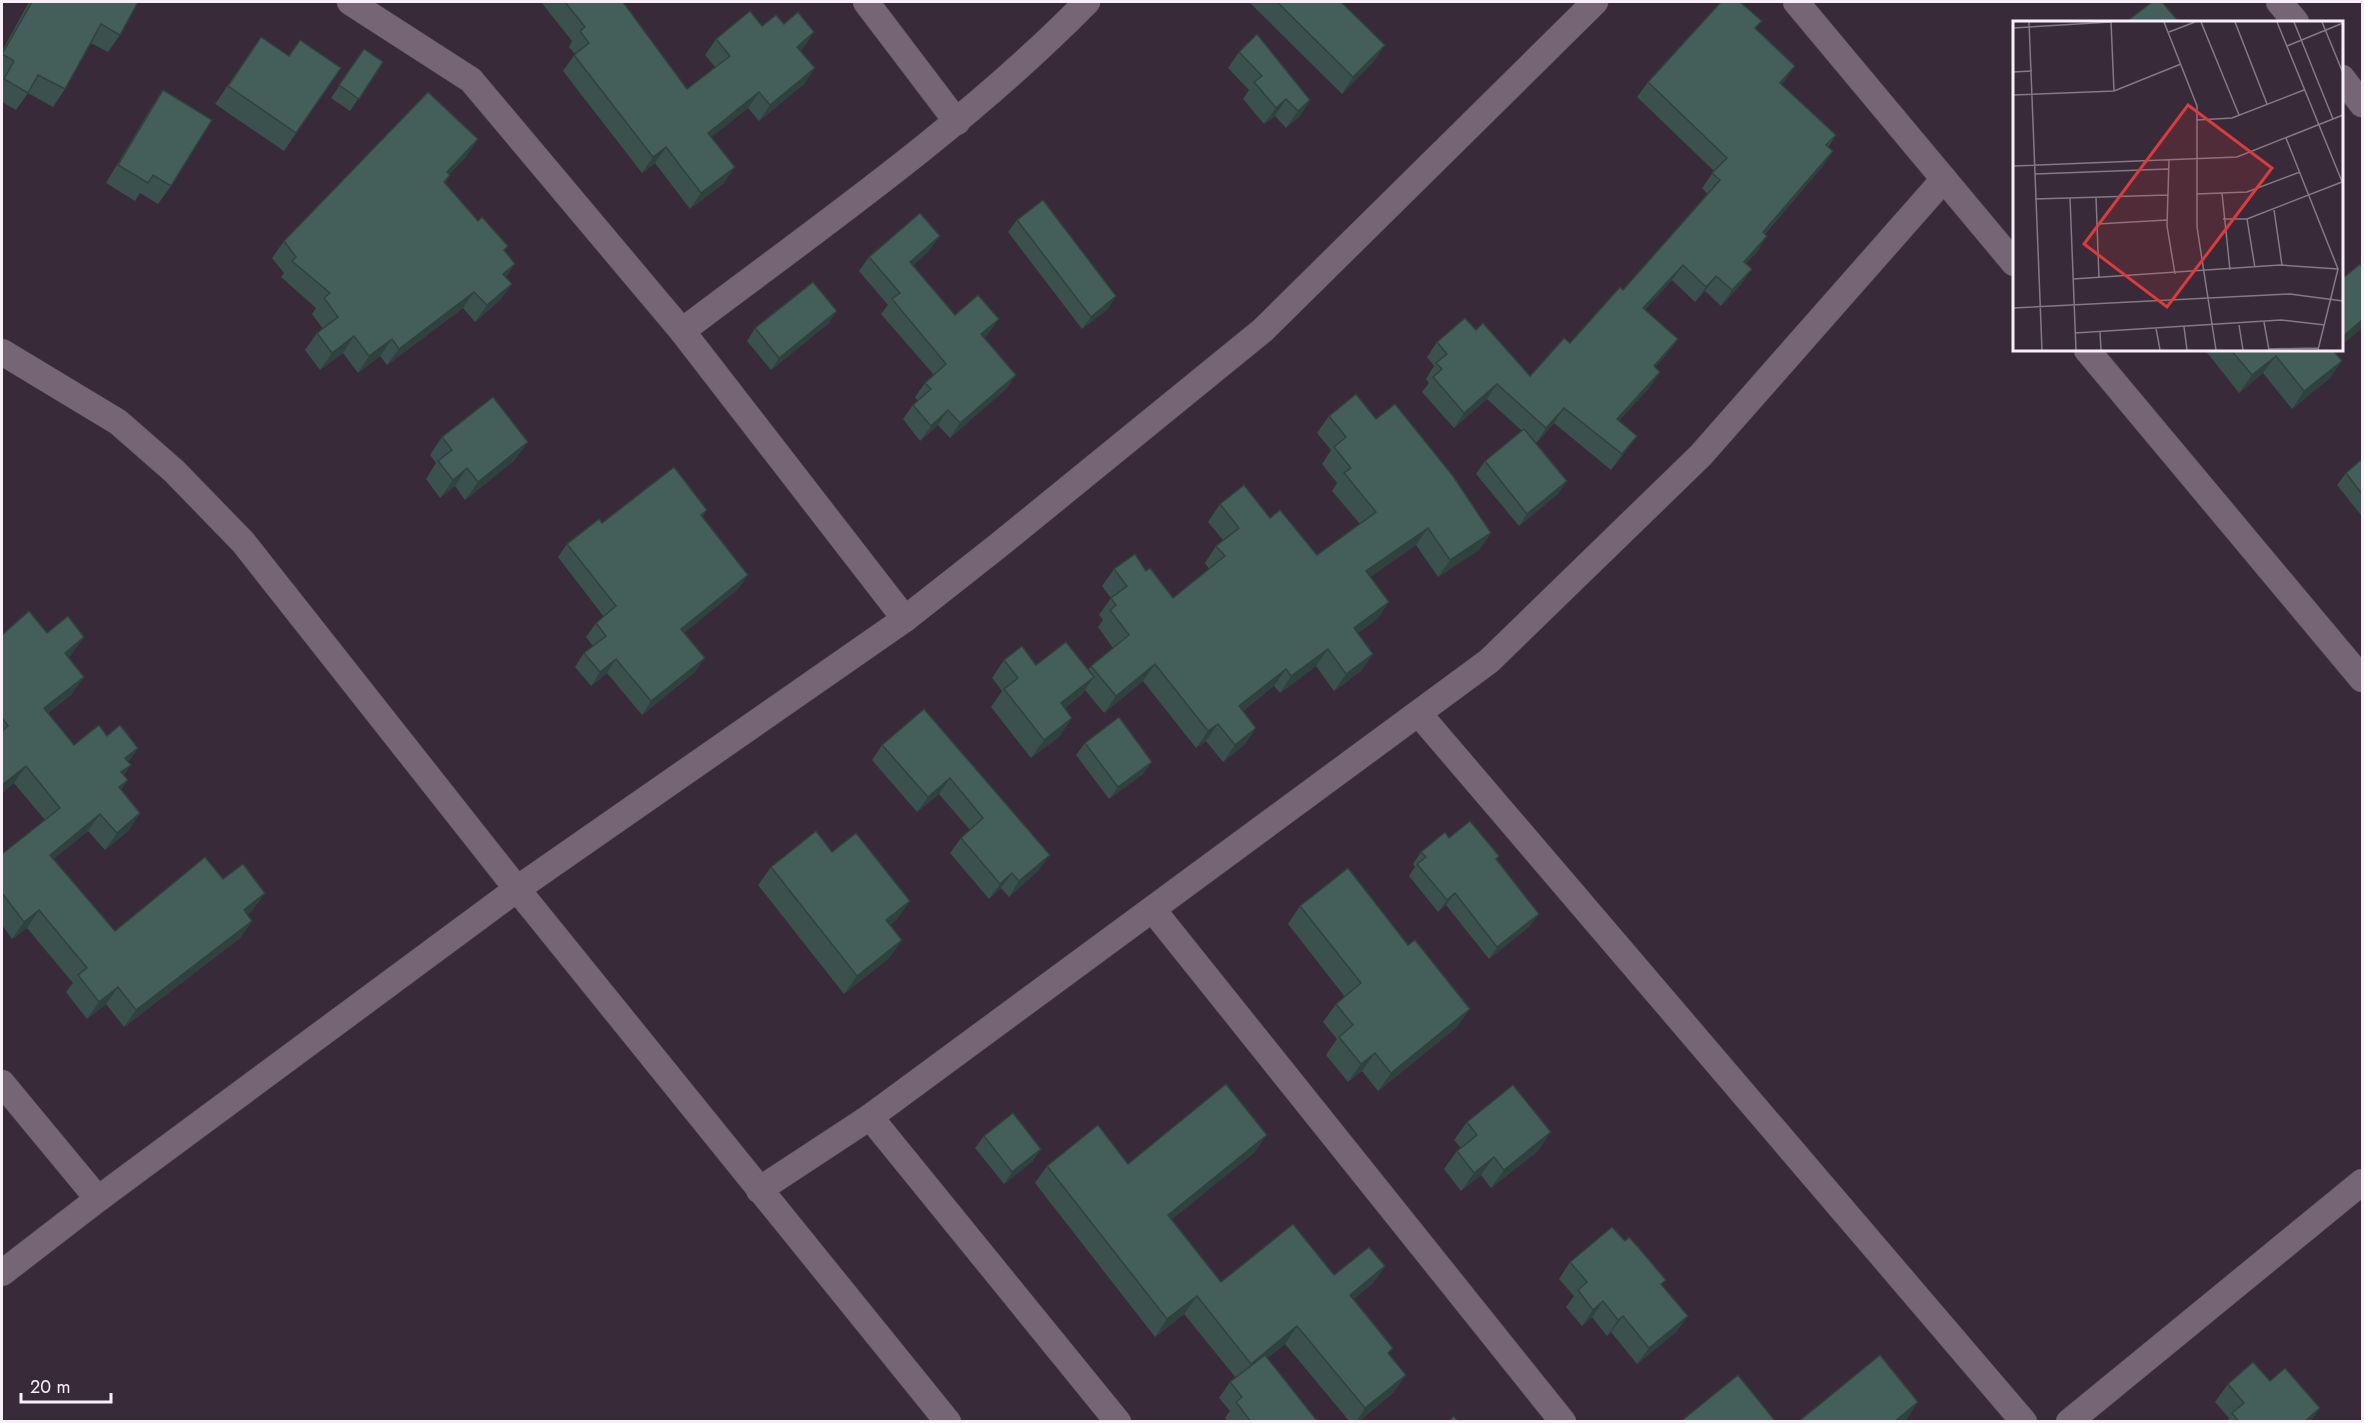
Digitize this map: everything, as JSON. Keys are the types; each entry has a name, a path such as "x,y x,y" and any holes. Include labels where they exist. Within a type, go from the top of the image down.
{"street":[{"path":"350,2 471,80 682,331 905,619"},
{"path":"866,2 957,122"},
{"path":"682,331 957,122 1054,35 1087,2"},
{"path":"2,1273 98,1199 517,889 905,619 1263,330 1595,2"},
{"path":"1796,2 2013,262"},
{"path":"2279,2 2295,21"},
{"path":"2343,79 2362,104"},
{"path":"759,1190 870,1117 1489,661 1701,455 1944,179"},
{"path":"2088,351 2362,679"},
{"path":"2,352 118,422 174,471 243,542 517,889 948,1422"},
{"path":"1419,714 2024,1422"},
{"path":"1153,910 1563,1422"},
{"path":"2,1083 98,1199"},
{"path":"870,1117 1118,1422"},
{"path":"2069,1422 2362,1182"}],"building":[{"path":"32,2 138,2 120,35 101,24 65,89 38,75 28,93 4,79 14,61 2,54"},
{"path":"565,2 623,2 687,89 730,56 716,39 750,11 762,26 776,15 784,24 798,12 814,32 797,47 815,68 770,105 759,92 708,133 735,167 701,193 666,147 653,157 574,55 589,43 580,31 585,27"},
{"path":"1277,2 1341,2 1385,45 1353,77"},
{"path":"1721,2 1740,2 1762,21 1755,28 1795,66 1780,83 1836,135 1826,145 1833,151 1763,232 1767,236 1744,262 1752,269 1732,290 1716,276 1706,287 1683,265 1643,308 1678,339 1654,366 1660,372 1617,419 1637,436 1622,454 1564,408 1546,428 1497,384 1464,413 1433,377 1442,369 1436,363 1447,354 1437,342 1465,318 1476,330 1483,323 1530,376 1564,338 1570,343 1620,287 1623,290 1720,180 1712,173 1727,158 1648,82"},
{"path":"2152,2 2162,2 2178,21 2127,21"},
{"path":"1257,34 1310,100 1298,111 1286,99 1276,108 1254,82 1262,76 1239,52"},
{"path":"261,37 289,56 300,40 341,68 296,133 228,86"},
{"path":"364,49 383,62 359,99 339,85"},
{"path":"163,90 212,120 171,186 153,175 148,183 118,165"},
{"path":"428,92 478,139 447,172 450,175 444,182 478,221 482,217 508,246 504,250 515,264 503,274 512,284 487,305 474,292 399,349 392,339 369,356 354,336 332,353 317,333 338,317 324,298 330,293 292,261 296,257 284,241"},
{"path":"1043,200 1116,296 1091,317 1017,220"},
{"path":"920,213 940,236 910,262 955,315 978,295 999,319 981,334 1016,375 960,423 948,410 931,426 913,405 931,389 925,383 946,364 892,299 900,293 869,257"},
{"path":"2360,264 2362,267 2362,320 2343,336 2343,278"},
{"path":"813,282 837,311 779,358 755,328"},
{"path":"2232,351 2334,351 2342,361 2304,391 2276,356 2252,375"},
{"path":"1356,394 1376,419 1395,404 1453,476 1491,533 1450,560 1428,528 1366,571 1389,602 1354,628 1373,654 1346,674 1328,649 1291,676 1286,669 1239,706 1256,728 1235,745 1218,724 1208,731 1155,664 1116,696 1091,666 1129,635 1110,610 1116,605 1111,598 1127,586 1114,569 1135,554 1146,571 1150,568 1173,598 1225,556 1216,546 1239,528 1220,504 1244,485 1270,518 1280,510 1317,555 1376,512 1344,473 1351,468 1334,447 1346,437 1329,416"},
{"path":"493,397 528,442 478,482 467,468 453,480 438,461 452,450 442,437"},
{"path":"1524,429 1567,481 1527,514 1485,461"},
{"path":"2362,459 2362,494 2346,473"},
{"path":"674,467 707,510 701,515 748,575 681,629 705,658 651,701 616,659 600,672 584,653 606,636 596,623 616,606 567,544 599,519 602,523"},
{"path":"29,611 47,633 68,616 84,637 65,653 84,677 44,708 74,745 99,725 107,736 120,725 138,748 125,758 131,765 121,772 128,780 119,787 140,813 117,833 100,814 50,855 115,931 205,857 223,879 243,864 265,893 244,910 252,921 136,1010 118,987 99,1002 78,975 87,968 39,910 24,922 2,893 2,854 60,808 26,766 2,785 2,731 8,726 2,718 2,635"},
{"path":"1066,642 1094,677 1061,703 1072,718 1044,740 1004,689 1018,678 1004,660 1022,646 1036,665"},
{"path":"924,709 1050,855 1019,881 1012,873 1000,884 961,838 983,818 950,778 928,797 882,745"},
{"path":"1119,717 1152,762 1118,787 1085,743"},
{"path":"1470,821 1499,856 1496,859 1539,914 1497,947 1455,893 1447,900 1417,864 1426,857 1421,852 1445,832 1449,838"},
{"path":"816,831 832,852 856,833 910,901 886,920 902,940 857,976 771,867"},
{"path":"1348,868 1408,945 1415,940 1470,1009 1391,1073 1375,1053 1361,1064 1339,1037 1353,1025 1336,1004 1361,983 1300,906"},
{"path":"1226,1084 1267,1135 1168,1215 1221,1282 1293,1224 1334,1275 1369,1247 1385,1266 1350,1295 1393,1348 1388,1353 1406,1375 1365,1408 1297,1326 1251,1364 1197,1296 1167,1319 1047,1166 1098,1125 1128,1164"},
{"path":"1513,1085 1551,1132 1504,1170 1494,1157 1474,1173 1457,1151 1477,1135 1467,1122"},
{"path":"1013,1113 1041,1149 1012,1172 984,1136"},
{"path":"1612,1227 1625,1241 1629,1237 1638,1247 1666,1280 1661,1284 1688,1316 1649,1348 1623,1316 1618,1320 1603,1301 1593,1310 1578,1290 1587,1282 1570,1262"},
{"path":"1265,1355 1318,1422 1251,1422 1236,1402 1242,1397 1230,1382"},
{"path":"1880,1355 1918,1402 1894,1422 1798,1422"},
{"path":"2253,1362 2270,1381 2285,1368 2320,1408 2304,1422 2239,1422 2232,1413 2244,1403 2228,1384"},
{"path":"1738,1375 1776,1422 1680,1422"},
{"path":"1454,1416 1458,1422 1448,1422"}]}
